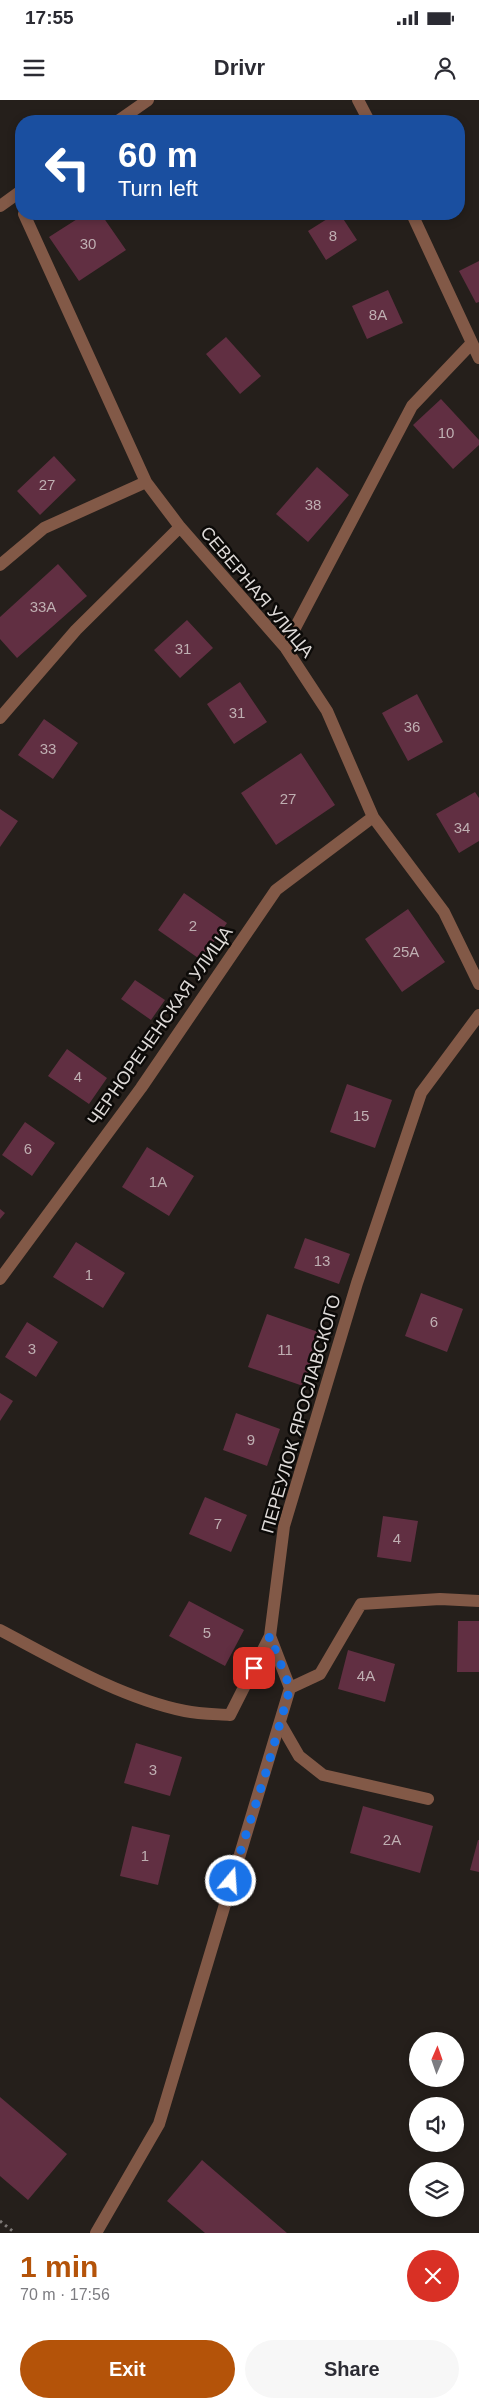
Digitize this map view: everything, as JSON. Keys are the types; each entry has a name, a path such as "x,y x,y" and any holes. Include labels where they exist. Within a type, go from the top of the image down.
{"street":[{"path":"127,115 148,100"},
{"path":"358,100 366,115"},
{"path":"0,206 15,195"},
{"name":"СЕВЕРНАЯ УЛИЦА","path":"27,220 146,482 180,528 285,647 327,712 373,818 444,912 479,984"},
{"path":"415,220 479,358"},
{"path":"285,647 412,406 471,344"},
{"path":"0,565 44,528 146,482"},
{"path":"0,718 76,630 180,528"},
{"name":"ЧЕРНОРЕЧЕНСКАЯ УЛИЦА","path":"0,1279 141,1088 276,890 373,818"},
{"name":"ПЕРЕУЛОК ЯРОСЛАВСКОГО","path":"290,1688 270,1636 284,1526 357,1283 421,1093 479,1015"},
{"path":"96,2233 159,2124 290,1688 320,1674 361,1604 440,1600 479,1601"},
{"path":"0,1630 69,1666 140,1698 185,1711 230,1715 270,1636"},
{"path":"280,1723 299,1756 323,1775 428,1799"}],"path":[{"path":"0,2221 15,2233"}],"building":[{"path":"76,220 105,220 126,250 79,281 49,237"},
{"path":"325,220 344,220 357,240 326,260 308,231"},
{"path":"479,261 479,302 476,303 459,271"},
{"path":"388,290 403,323 367,339 352,306"},
{"path":"226,337 261,376 240,394 206,354"},
{"path":"441,399 479,440 479,445 453,469 413,425"},
{"path":"54,456 76,480 40,515 17,491"},
{"path":"317,467 349,495 308,542 276,514"},
{"path":"58,564 87,596 17,658 0,639 0,617"},
{"path":"187,620 213,648 180,678 154,650"},
{"path":"240,682 267,722 234,744 207,704"},
{"path":"417,694 443,742 408,761 382,713"},
{"path":"44,719 78,743 53,779 18,755"},
{"path":"301,753 335,805 276,845 241,793"},
{"path":"475,792 479,798 479,841 459,853 436,814"},
{"path":"0,809 18,821 0,847"},
{"path":"184,893 227,923 201,960 158,930"},
{"path":"408,909 445,962 402,992 365,939"},
{"path":"135,980 165,1000 151,1020 121,999"},
{"path":"67,1049 107,1078 89,1104 48,1076"},
{"path":"347,1084 392,1100 375,1148 330,1132"},
{"path":"25,1122 55,1143 32,1176 2,1155"},
{"path":"147,1147 194,1176 169,1216 122,1187"},
{"path":"0,1209 5,1213 0,1219"},
{"path":"305,1238 350,1254 339,1284 294,1268"},
{"path":"76,1242 125,1273 103,1308 53,1277"},
{"path":"421,1293 463,1309 447,1352 405,1336"},
{"path":"267,1314 321,1333 303,1386 248,1367"},
{"path":"27,1322 58,1342 36,1377 5,1357"},
{"path":"0,1393 13,1401 0,1421"},
{"path":"236,1413 280,1429 267,1466 223,1450"},
{"path":"205,1497 247,1515 231,1552 189,1534"},
{"path":"383,1516 418,1521 411,1562 377,1557"},
{"path":"189,1601 244,1630 225,1666 169,1636"},
{"path":"458,1621 479,1621 479,1672 457,1672"},
{"path":"348,1650 395,1664 385,1702 338,1689"},
{"path":"136,1743 182,1757 170,1796 124,1783"},
{"path":"363,1806 433,1826 420,1873 350,1853"},
{"path":"132,1826 170,1835 158,1885 120,1876"},
{"path":"479,1840 479,1872 470,1870"},
{"path":"0,2097 67,2154 28,2200 0,2176"},
{"path":"202,2160 287,2233 205,2233 167,2201"}],"route":[{"path":"231,1881 267,1769 290,1688 270,1636 254,1668"}]}
